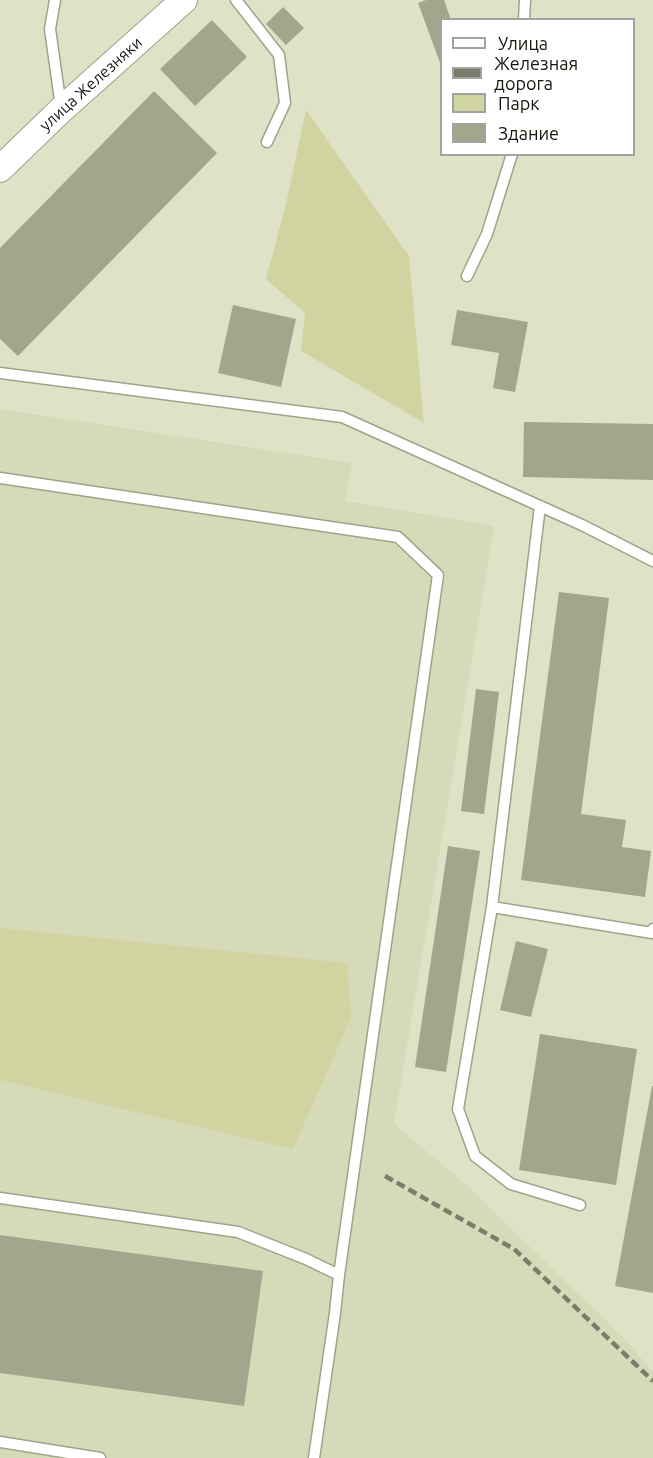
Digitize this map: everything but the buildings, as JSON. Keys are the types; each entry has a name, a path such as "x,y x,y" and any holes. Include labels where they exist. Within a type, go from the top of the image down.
{"street":[{"name":"улица Железняки","path":"0,169 61,110 184,0"}],"lane":[{"path":"55,0 50,29 61,110"},
{"path":"236,0 279,55 285,103 267,142"},
{"path":"524,18 525,0"},
{"path":"467,276 487,234 511,156"},
{"path":"0,373 342,417 540,506 653,561"},
{"path":"0,478 398,537 438,575 314,1458"},
{"path":"540,506 492,907 458,1109 475,1156 511,1184 580,1205"},
{"path":"492,907 652,933 653,929"},
{"path":"0,1198 238,1232 339,1275"},
{"path":"0,1442 100,1458"}],"shaded area":[{"path":"0,409 352,463 345,501 494,526 394,1124 462,1181 624,1338 653,1372 653,1458 0,1458"}],"green space":[{"path":"306,110 409,256 424,423 301,351 305,313 266,279 286,204"},
{"path":"0,928 347,963 351,1017 293,1149 0,1080"}],"railway":[{"path":"385,1176 514,1249 653,1381"}]}
